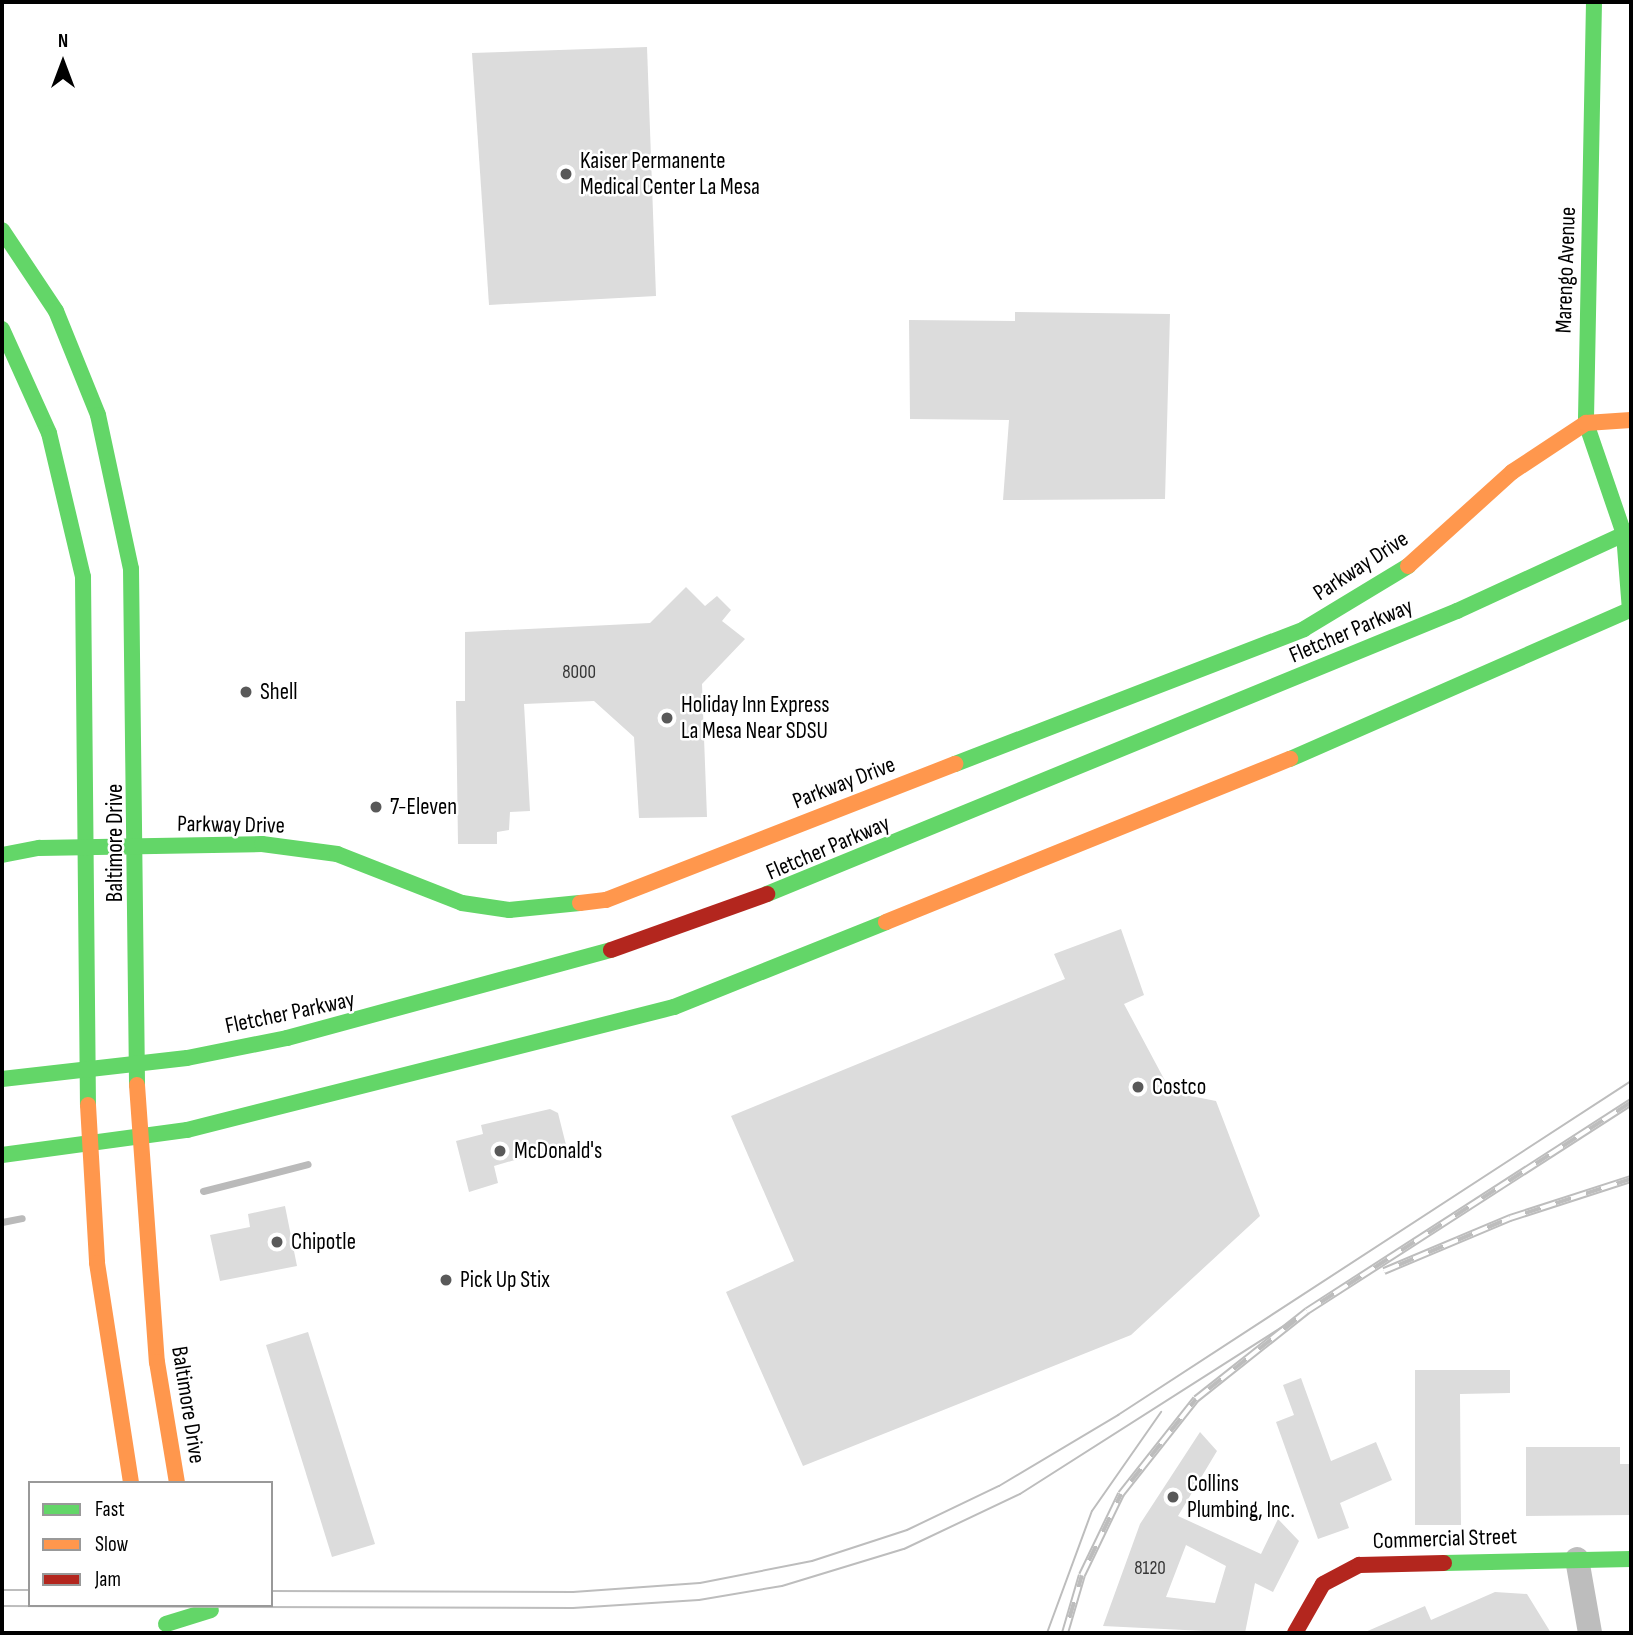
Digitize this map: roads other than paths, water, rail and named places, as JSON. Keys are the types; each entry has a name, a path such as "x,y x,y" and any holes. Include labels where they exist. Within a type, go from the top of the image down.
{"main road":[{"name":"Marengo Avenue","path":"1594,2 1586,423 1629,536 1631,609"},
{"name":"Baltimore Drive","path":"2,230 56,311 98,415 131,569 139,848 136,1063 138,1137 157,1362 177,1481"},
{"name":"Baltimore Drive","path":"2,329 49,433 83,577 88,848 88,1142 97,1263 131,1481"},
{"name":"Parkway Drive","path":"2,855 88,848 262,844 337,854 462,903 509,910 606,900 1304,629 1412,564 1512,472 1586,423 1631,420"},
{"name":"Fletcher Parkway","path":"2,1079 136,1063 355,1023 736,910 1444,617 1629,536"},
{"path":"2,1155 138,1137 363,1091 674,1007 1329,744 1631,609"},
{"name":"Commercial Street","path":"1295,1633 1323,1584 1359,1565 1631,1559"},
{"path":"160,1607 167,1629 210,1607 219,1633"}],"street":[{"path":"1577,1559 1590,1633"}],"waterway":[{"path":"203,1191 308,1164"},
{"path":"2,1222 22,1218"}],"tram line":[{"path":"273,1591 573,1592 700,1583 812,1561 907,1530 999,1486 1118,1415 1631,1081"},
{"path":"273,1607 573,1608 699,1600 782,1586 904,1549 1020,1494 1307,1311"},
{"path":"1047,1633 1092,1511 1161,1412"},
{"path":"2,1590 28,1590"},
{"path":"2,1606 28,1606"}],"railway":[{"path":"1065,1633 1082,1575 1121,1494 1196,1399 1307,1311 1631,1102"},
{"path":"1384,1271 1510,1218 1631,1179"}],"place":[{"name":"Kaiser Permanente Medical Center La Mesa","path":"566,174"},
{"name":"Shell","path":"246,692"},
{"name":"Holiday Inn Express La Mesa Near SDSU","path":"667,718"},
{"name":"7-Eleven","path":"376,807"},
{"name":"Costco","path":"1138,1087"},
{"name":"McDonald's","path":"500,1151"},
{"name":"Chipotle","path":"277,1242"},
{"name":"Pick Up Stix","path":"446,1280"},
{"name":"Collins Plumbing, Inc.","path":"1173,1497"}]}
